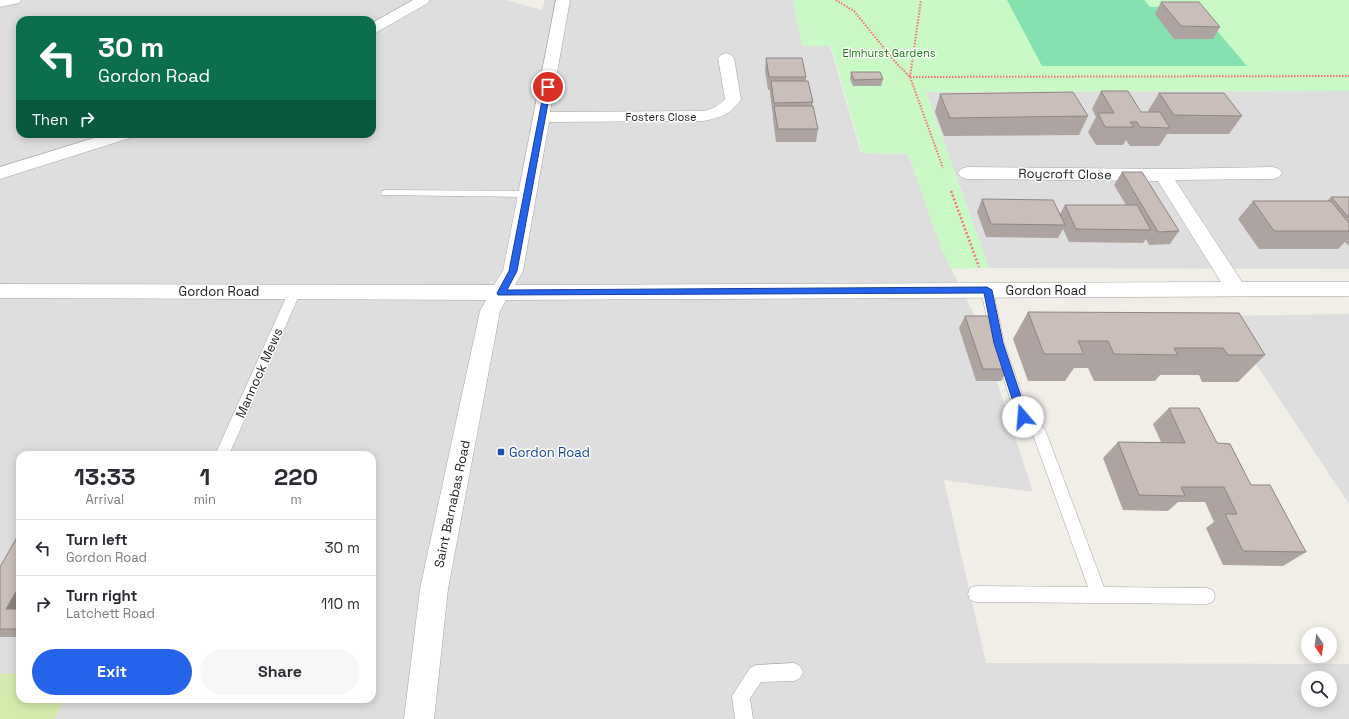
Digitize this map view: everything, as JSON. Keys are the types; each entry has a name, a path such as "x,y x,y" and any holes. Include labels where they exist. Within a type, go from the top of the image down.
{"street":[{"path":"0,3 14,0"},
{"path":"376,27 423,0"},
{"name":"Saint Barnabas Road","path":"418,719 434,589 490,311 513,271 563,0"},
{"name":"Fosters Close","path":"542,117 714,115 726,108 733,99 726,58"},
{"path":"0,172 111,138"},
{"name":"Roycroft Close","path":"967,173 1163,175 1273,173"},
{"path":"1163,175 1236,289"},
{"name":"Gordon Road","path":"0,291 501,293 1349,289"}],"lane":[{"path":"386,193 528,194"},
{"path":"987,290 998,343 1023,417 1039,432 1099,595"},
{"name":"Mannock Mews","path":"224,451 295,291"},
{"path":"976,594 1207,596"},
{"path":"744,719 741,696 756,674 794,672"}],"path":[{"path":"836,0 854,11 866,24 896,64 910,77 1349,76"},
{"path":"910,77 921,0"}],"shaded area":[{"path":"0,0 506,0 542,10 545,0 793,0 802,46 830,46 861,153 908,154 942,250 976,318 1033,492 944,480 986,663 1349,664 1349,719 55,719 61,703 376,703 376,451 16,451 16,674 0,674"},
{"path":"1349,91 1349,269 989,268 926,92"},
{"path":"1349,314 1349,504 1224,316"}],"green space":[{"name":"Elmhurst Gardens","path":"793,0 1349,0 1349,91 926,92 989,268 951,269 942,250 908,154 862,153 831,46 802,46"},
{"path":"1007,0 1144,0 1150,7 1196,6 1247,66 1042,66"},
{"path":"16,673 16,703 61,703 55,719 0,719 0,674"}],"building":[{"path":"1161,2 1199,2 1220,27 1181,26"},
{"path":"766,58 802,58 806,77 769,77"},
{"path":"851,72 880,72 883,79 854,80"},
{"path":"771,81 808,81 813,102 774,103"},
{"path":"1101,91 1128,91 1141,112 1160,112 1170,128 1140,127 1137,122 1130,122 1134,127 1105,127 1098,113 1114,113"},
{"path":"1073,92 1088,116 950,118 940,94"},
{"path":"1159,93 1224,93 1242,116 1174,115"},
{"path":"774,106 813,106 818,129 778,129"},
{"path":"1122,172 1142,172 1179,231 1158,232"},
{"path":"1331,197 1349,197 1349,218"},
{"path":"982,199 1053,200 1065,225 991,224"},
{"path":"1253,201 1331,201 1349,223 1349,231 1274,231"},
{"path":"1065,205 1137,205 1151,230 1076,229"},
{"path":"1028,312 1239,313 1265,355 1228,355 1223,348 1174,348 1178,355 1114,354 1108,341 1078,341 1084,354 1044,354"},
{"path":"965,316 989,316 1008,369 983,369"},
{"path":"1169,408 1199,408 1217,443 1230,444 1251,485 1270,485 1306,552 1243,551 1225,514 1237,514 1224,487 1181,487 1185,496 1139,495 1118,442 1185,443"},
{"path":"16,539 16,592 6,609 16,609 16,629 0,629 0,567"}],"place":[{"name":"Gordon Road","path":"501,452"}],"route":[{"path":"548,87 513,271 501,293 987,290 998,343 1023,417"}]}
